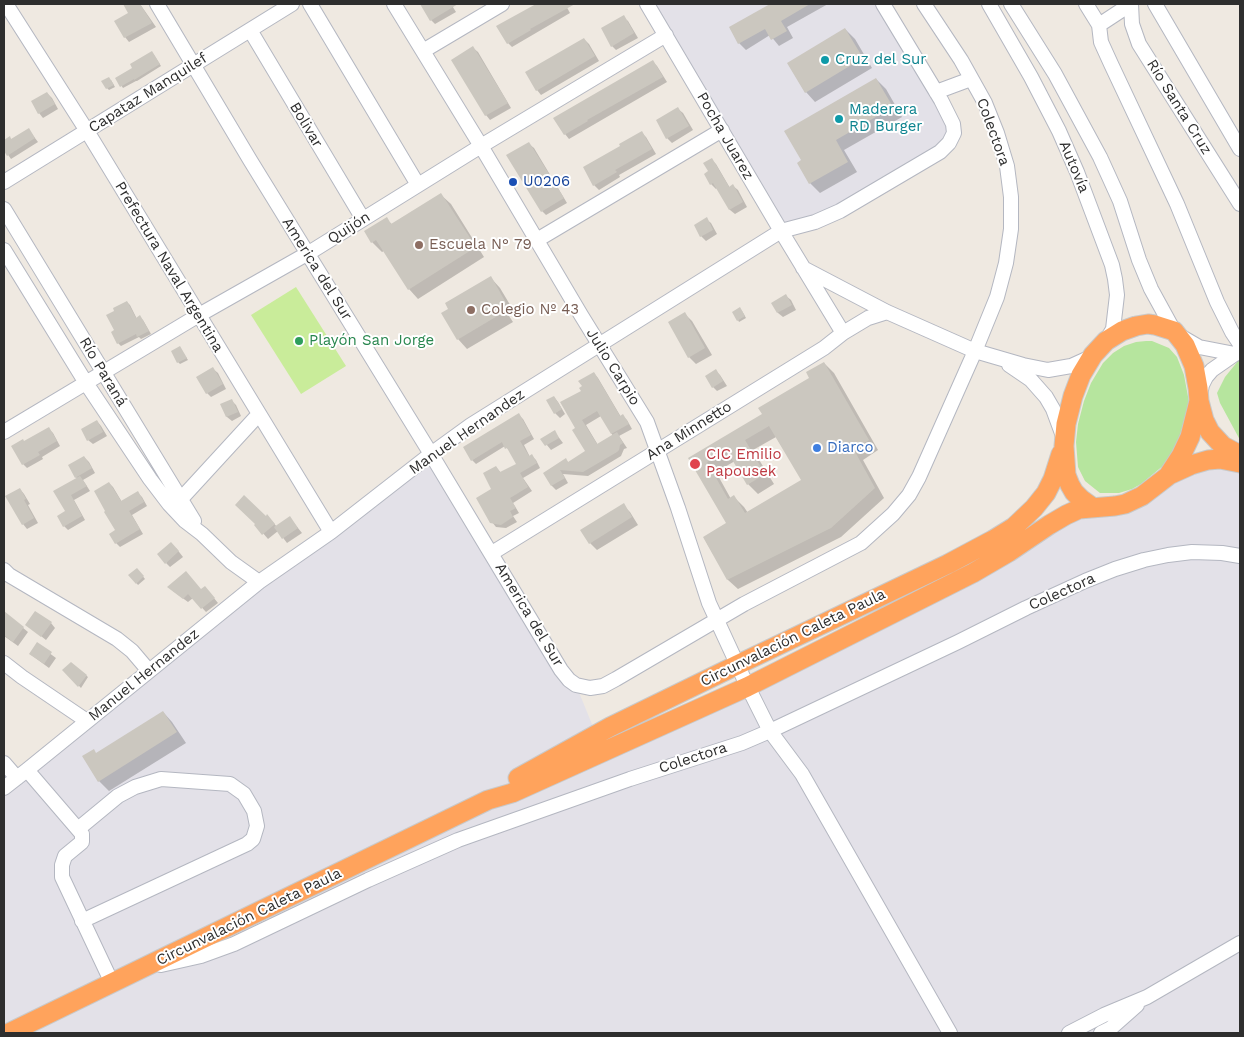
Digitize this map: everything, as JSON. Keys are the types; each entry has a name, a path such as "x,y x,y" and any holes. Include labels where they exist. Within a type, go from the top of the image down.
{"highway":[{"path":"1240,455 1223,446 1210,432 1204,420 1199,400 1194,366 1185,345 1176,333 1155,324 1136,326 1122,331 1106,341 1093,355 1073,396 1066,424 1064,443 1066,475 1074,492 1081,499 1092,507 1115,506 1131,502 1142,496 1168,476 1191,464 1220,459 1240,463"},
{"path":"1168,476 1187,445 1199,400"},
{"name":"Circunvalación Caleta Paula","path":"10,1033 488,800 512,793 665,724 828,621 948,564 1014,527 1034,508 1046,493 1058,466 1064,443"},
{"name":"Circunvalación Caleta Paula","path":"488,800 510,783 596,734 862,628 973,573 1009,552 1066,514 1092,507"}],"street":[{"name":"Prefectura Naval Argentina","path":"6,4 87,131 331,532"},
{"name":"America del Sur","path":"157,4 561,670 576,685"},
{"name":"Capataz Manquilef","path":"4,182 292,4"},
{"path":"310,4 418,185"},
{"name":"Julio Carpio","path":"394,4 647,422 709,603 770,731 802,774 950,1033"},
{"path":"423,52 502,4"},
{"name":"Pocha Juarez","path":"647,4 843,333"},
{"path":"884,4 936,92 971,79"},
{"name":"Colectora","path":"576,685 590,688 603,686 744,604 861,543 893,514 909,495 919,477 975,351 996,297 1006,263 1011,229 1011,197 1007,166 996,133 984,103 961,60 924,4"},
{"name":"Autovía","path":"989,4 1031,77 1059,131 1080,180 1112,265 1116,279 1117,295 1113,329 1106,341"},
{"name":"Autovía","path":"1011,4 1055,74 1100,156 1120,202 1139,260 1152,289 1176,333"},
{"path":"1086,4 1099,25 1101,42 1176,204 1239,350"},
{"path":"1099,25 1131,4"},
{"name":"Río Santa Cruz","path":"1131,4 1132,24 1139,44 1240,204"},
{"name":"Río Santa Cruz","path":"1155,4 1240,149"},
{"name":"Bolivar","path":"250,30 363,219"},
{"name":"Quijón","path":"4,432 308,253 666,35"},
{"name":"Manuel Hernandez","path":"4,788 258,582 331,532 471,425 781,231 815,222 840,211 940,152 949,143 954,133 953,124 936,92"},
{"path":"537,240 722,130"},
{"name":"Río Paraná","path":"4,209 104,372 185,521 202,534 231,562 258,582"},
{"name":"Río Paraná","path":"4,250 86,383 150,480 176,504"},
{"path":"803,268 888,312 975,351 998,358 1048,370 1071,366 1093,355"},
{"name":"Ana Minnetto","path":"492,554 824,348 843,333 868,318 888,312"},
{"path":"1176,333 1189,343 1199,347 1239,350"},
{"path":"1199,400 1202,384 1206,377 1212,370 1239,350"},
{"path":"998,358 1031,380 1040,390 1053,409 1064,443"},
{"path":"176,504 259,414"},
{"name":"Colectora","path":"143,969 201,956 234,944 368,880 458,840 770,731 1026,608 1115,569 1144,560 1192,552 1240,556"},
{"path":"4,570 9,575 116,639 132,651 149,671"},
{"path":"4,663 22,678 87,721"},
{"path":"4,763 22,774 82,834 82,842 64,856 62,877 112,983"},
{"path":"78,829 118,796 134,787 160,779 230,784 244,794 254,811 256,826 253,839 247,844 82,921"},
{"path":"1070,1033 1104,1015 1147,997 1240,943"},
{"path":"1104,1015 1109,1031 1147,997"},
{"path":"4,1023 10,1033"}],"shaded area":[{"path":"647,4 883,4 946,110 949,143 840,211 781,231"},
{"path":"431,454 576,685 605,751 1168,476 1240,463 1240,1033 4,1033 4,763 16,778"}],"green space":[{"name":"Playón San Jorge","path":"296,287 346,366 301,394 251,315"},
{"path":"1152,341 1169,348 1177,357 1184,375 1189,402 1180,436 1164,465 1141,484 1119,493 1100,493 1085,481 1078,467 1076,442 1084,401 1091,383 1103,363 1113,353 1124,346 1136,342"},
{"path":"1240,361 1240,440 1220,403 1217,393 1225,377"}],"building":[{"path":"123,4 140,4 152,23 124,38 114,21 128,13"},
{"path":"420,4 458,4 430,21"},
{"path":"536,4 575,4 507,44 496,26"},
{"path":"770,4 810,4 781,21 787,31 771,40 765,29 738,44 729,27"},
{"path":"624,15 634,33 611,47 601,28"},
{"name":"Cruz del Sur","path":"845,28 863,58 805,93 787,63"},
{"path":"584,38 595,56 536,91 525,72"},
{"path":"473,46 508,103 485,116 451,60"},
{"path":"152,51 160,64 120,87 115,78 132,68 130,64"},
{"path":"653,60 663,77 564,135 553,118"},
{"path":"109,77 114,85 106,89 101,81"},
{"name":"Maderera RD Burger","path":"876,78 893,107 836,140 848,162 809,184 797,163 801,160 784,131"},
{"path":"47,92 55,104 38,114 31,101"},
{"path":"678,107 689,126 666,139 656,120"},
{"path":"29,128 35,138 7,156 4,151 4,140 10,136 11,139"},
{"path":"642,131 652,149 615,170 617,172 593,186 583,167"},
{"path":"529,142 564,198 541,212 506,155"},
{"path":"712,158 729,187 733,184 743,202 729,210 713,183 710,185 704,174 708,171 703,163"},
{"path":"441,193 476,247 408,290 376,240 371,243 364,231 387,217 391,224"},
{"path":"707,217 713,230 700,237 694,225"},
{"path":"491,276 506,303 501,306 504,312 457,340 441,313 448,309 445,303"},
{"path":"786,294 792,305 777,313 771,303"},
{"path":"127,301 136,318 140,315 149,331 137,337 136,334 117,344 111,332 114,330 106,315 114,311 113,308"},
{"path":"740,307 745,316 737,321 732,312"},
{"path":"685,312 705,348 688,358 668,322"},
{"path":"180,346 187,358 177,363 171,351"},
{"path":"824,362 869,440 854,450 875,488 831,528 727,580 703,537 726,523 688,458 762,414 758,408 809,378 806,372","holes":["769,426 801,480 745,513 734,495 728,499 707,462 727,451 747,485 765,474 745,440"]},
{"path":"213,367 223,384 206,394 196,377"},
{"path":"716,369 723,381 712,388 705,376"},
{"path":"594,372 620,416 623,414 629,424 611,434 597,411 582,420 597,444 617,432 623,443 617,452 583,472 560,470 565,478 551,486 543,473 566,458 568,462 585,451 572,430 575,428 560,402 581,391 579,388 582,386 578,381"},
{"path":"554,396 562,409 554,414 546,400"},
{"path":"232,399 238,412 226,417 220,404"},
{"path":"519,413 531,435 520,441 529,456 532,454 537,463 520,473 528,487 510,498 516,508 510,511 513,517 501,525 490,523 476,498 491,489 483,473 496,466 500,472 516,464 502,442 471,461 463,447"},
{"path":"97,420 103,432 87,441 81,429"},
{"path":"49,427 57,441 38,452 40,455 22,465 11,446"},
{"path":"555,430 559,438 545,446 540,439"},
{"path":"84,456 92,468 75,478 68,465"},
{"path":"80,476 87,486 71,495 82,516 63,527 57,516 65,511 53,491"},
{"path":"109,482 121,501 138,491 144,502 129,511 140,529 115,544 109,534 115,530 94,491"},
{"path":"20,488 34,518 22,525 5,496"},
{"path":"244,495 266,516 267,514 275,524 262,535 255,524 235,505"},
{"path":"624,503 632,517 589,544 580,530"},
{"path":"290,516 298,528 282,539 274,527"},
{"path":"171,542 179,551 165,564 157,554"},
{"path":"137,568 144,576 136,584 128,575"},
{"path":"186,571 201,589 205,586 215,598 201,609 188,594 183,599 167,587"},
{"path":"4,611 24,627 13,642 4,635"},
{"path":"35,611 52,622 41,637 25,625"},
{"path":"37,642 52,652 44,664 29,654"},
{"path":"71,662 87,675 78,687 62,670"},
{"path":"163,711 177,732 98,782 82,756 94,749 96,753"}],"place":[{"name":"Cruz del Sur","path":"825,60"},
{"name":"Maderera RD Burger","path":"839,119"},
{"name":"U0206","path":"513,182"},
{"name":"Escuela N° 79","path":"419,245"},
{"name":"Colegio Nº 43","path":"471,310"},
{"name":"Playón San Jorge","path":"299,341"},
{"name":"Diarco","path":"817,448"},
{"name":"CIC Emilio Papousek","path":"695,464"}]}
